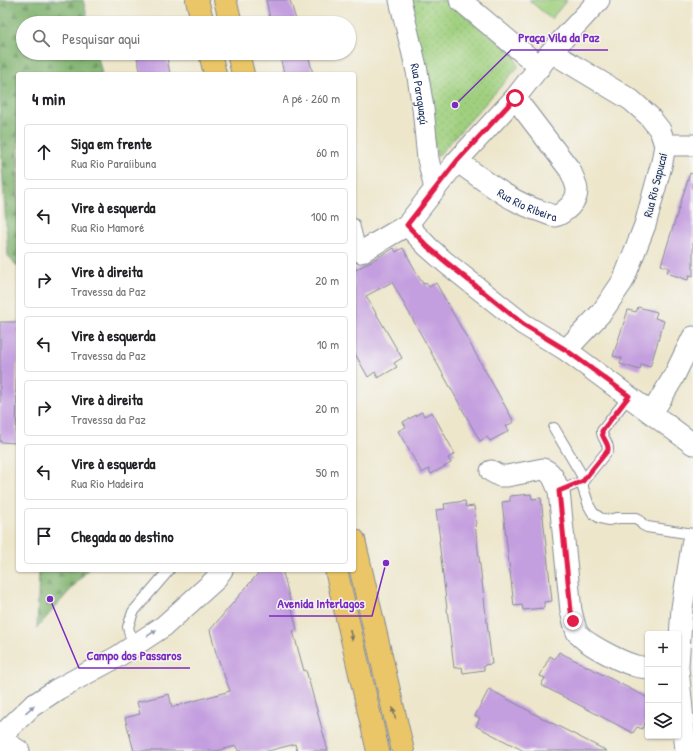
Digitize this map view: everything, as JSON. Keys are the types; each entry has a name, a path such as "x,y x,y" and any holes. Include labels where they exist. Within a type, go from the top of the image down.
{"main road":[{"path":"198,0 201,16"},
{"path":"225,0 229,16"},
{"path":"212,60 215,72"},
{"path":"240,60 243,72"},
{"path":"356,549 403,751"},
{"path":"336,572 378,751"}],"street":[{"name":"Rua Paraguaçú","path":"400,0 423,108 428,159 435,189"},
{"name":"Rua Rio Sapucaí","path":"460,0 546,60 631,100 649,116 660,130 665,145 662,162 645,225 623,281 602,312 566,350"},
{"path":"361,252 407,225 457,161 515,98 599,0"},
{"name":"Rua Rio Ribeira","path":"457,161 507,197 534,210 555,216 564,212 574,202 578,193 576,183 570,170 515,98"},
{"path":"665,145 693,145"},
{"path":"407,225 428,247 523,324 566,350 693,444"},
{"path":"652,413 673,378 693,337"},
{"path":"491,471 500,476 540,470 545,470 552,474 559,491 571,611 577,631 582,638 598,649 634,666 645,668"},
{"path":"680,631 682,608 693,540"},
{"path":"0,734 7,730 32,706 58,689 117,657 164,626 214,581 221,572"},
{"path":"678,667 686,751"},
{"path":"0,739 19,751"}],"lane":[{"path":"356,232 361,252"},
{"path":"559,491 583,483 608,450 609,447 601,434 602,431 629,396"},
{"path":"554,428 583,483 589,506 593,513 600,518 608,520 618,518 637,518 647,527 693,534"},
{"path":"133,646 128,627 133,612 167,572"}],"green space":[{"path":"0,0 83,0 87,16 16,16 16,60 99,60 102,72 16,72 16,265 8,256 0,138"},
{"path":"408,0 448,0 455,8 515,54 518,67 437,157"},
{"path":"529,0 567,0 551,19"},
{"path":"39,572 86,572 37,628"}],"building":[{"path":"266,0 290,0 295,16 269,16"},
{"path":"138,60 167,60 170,72 141,72"},
{"path":"281,60 310,60 312,72 284,72"},
{"path":"690,173 693,174 693,276 689,275 688,280 667,273 669,268 661,265"},
{"path":"394,248 396,252 403,248 423,284 426,283 429,287 436,283 514,422 506,426 509,431 490,441 487,437 480,441 392,282 366,296 402,358 394,363 397,367 378,378 375,372 368,377 356,356 356,270"},
{"path":"638,307 657,312 655,318 664,321 650,367 641,364 640,370 620,364 622,358 613,356 628,310 636,312"},
{"path":"0,322 16,322 16,443 0,442"},
{"path":"422,412 424,416 432,412 455,454 448,458 451,463 431,474 429,469 422,473 398,431 406,427 403,422"},
{"path":"531,494 532,499 541,498 552,601 544,602 544,608 523,610 522,605 514,606 502,502 510,501 510,496"},
{"path":"465,501 466,507 474,506 492,664 484,665 484,670 463,673 462,667 454,668 436,510 445,509 444,504"},
{"path":"259,572 283,572 297,630 293,631 304,671 306,670 328,751 297,751 295,744 268,751 238,751 236,746 217,751 134,751 125,718 140,714 137,702 169,694 172,707 230,691 216,653 210,630"},
{"path":"559,652 645,696 645,723 642,729 637,727 633,733 541,685 545,678 540,676 550,656 555,659"},
{"path":"489,689 607,751 524,751 476,726 480,718 475,716"}],"place":[{"name":"Praça Vila da Paz","path":"455,105"},
{"name":"Avenida Interlagos","path":"386,563"},
{"name":"Campo dos Passaros","path":"50,599"}],"route":[{"path":"515,98 457,161 407,225 428,247 523,324 566,350 629,396 601,432 609,447 608,450 583,481 559,491 573,621"}]}
